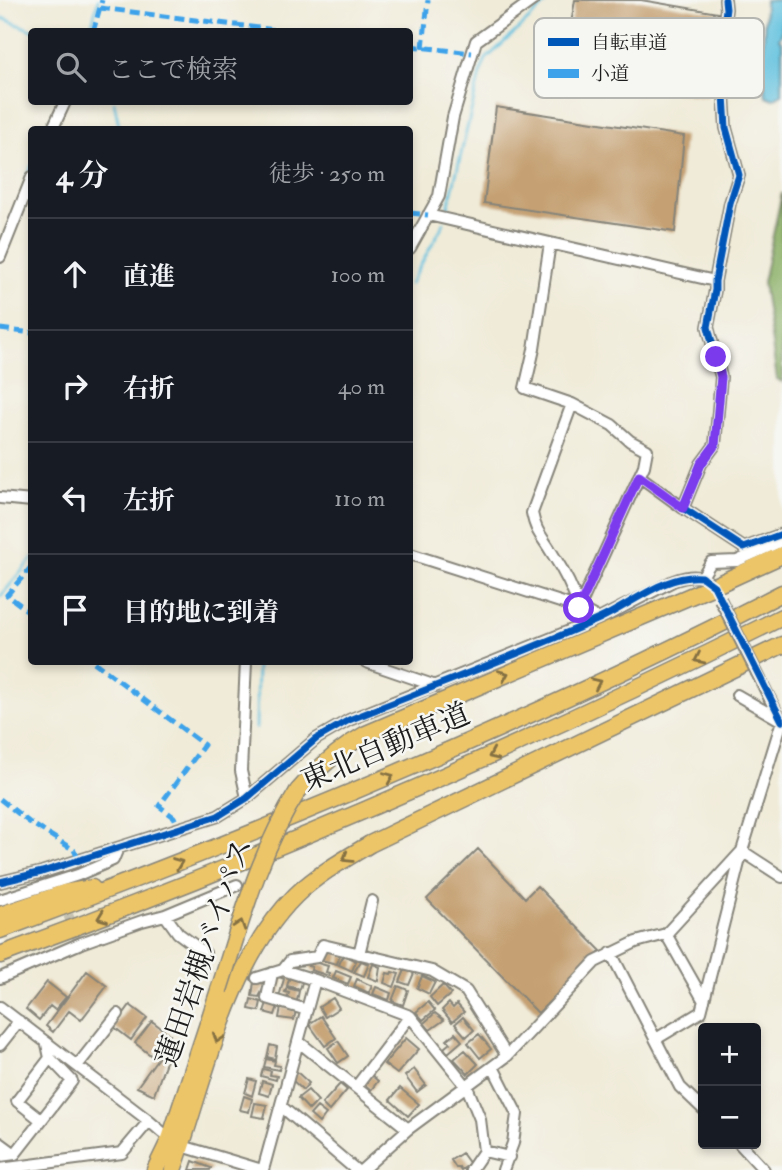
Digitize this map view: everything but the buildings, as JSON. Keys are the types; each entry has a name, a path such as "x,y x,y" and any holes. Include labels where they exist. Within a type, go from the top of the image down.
{"highway":[{"name":"蓮田岩槻バイパス","path":"173,1170 176,1143 219,990 269,843 298,791 333,756 366,734 712,588 782,555"},
{"name":"東北自動車道","path":"0,930 312,810 471,741 718,626 782,593"},
{"name":"東北自動車道","path":"0,955 174,889 418,788 653,681 782,617"},
{"name":"蓮田岩槻バイパス","path":"155,1170 176,1143 243,971 271,924 298,893 328,869 370,844 782,645"},
{"path":"0,915 64,893 138,879"}],"street":[{"path":"413,242 439,196 453,117 476,41 533,0"},
{"path":"724,0 725,18"},
{"path":"683,508 701,464 715,445 721,377 708,327 730,203 739,175 726,128 725,98"},
{"path":"54,126 64,105"},
{"path":"0,257 28,187"},
{"path":"428,215 715,281"},
{"path":"550,243 534,349 525,388 572,404 612,425 630,442 647,450 639,476 579,608"},
{"path":"572,404 532,513 536,530 573,590 579,608"},
{"path":"639,476 744,548 782,534"},
{"path":"0,498 28,501"},
{"path":"656,1039 701,1013 742,851 782,721 712,588 711,562 737,561 782,541"},
{"path":"413,555 579,608 598,619"},
{"path":"0,882 218,816 247,798 316,739 349,720 598,619 673,581 694,576 712,588"},
{"path":"246,665 241,772 247,798"},
{"path":"375,665 436,686"},
{"path":"737,695 782,721"},
{"path":"0,900 78,875 113,860 118,848"},
{"path":"742,851 782,877"},
{"path":"362,1170 408,1129 507,1056 595,962 636,942 666,934 742,851"},
{"path":"0,978 79,940 165,915 237,885"},
{"path":"359,954 372,901"},
{"path":"165,915 178,933 205,953"},
{"path":"666,934 704,1001"},
{"path":"257,978 277,972 290,961 317,957 323,945 432,971 466,991 507,1056"},
{"path":"611,953 680,1087 698,1104"},
{"path":"277,972 315,980 410,1016 467,1087 480,1119 484,1151 471,1170"},
{"path":"277,972 267,998 307,1010"},
{"path":"0,1007 176,1143 262,1170 282,1107 315,980"},
{"path":"77,1066 118,1014"},
{"path":"356,1087 410,1016"},
{"path":"0,1045 19,1021"},
{"path":"299,1042 408,1129"},
{"path":"0,1156 15,1154 72,1081 50,1058 47,1043"},
{"path":"41,1120 17,1101 50,1058"},
{"path":"493,1067 517,1114 513,1143 503,1170"},
{"path":"282,1107 356,1170"},
{"path":"0,1169 122,1153 149,1121"},
{"path":"0,1143 15,1154"},
{"path":"745,1149 764,1170"},
{"path":"484,1151 509,1157"}],"green space":[{"path":"782,193 782,382 777,379 763,282"}],"water":[{"path":"765,0 782,0 782,32 779,39 782,42 782,94 773,99 766,96"}],"waterway":[{"path":"91,28 98,0"},
{"path":"446,217 480,74 486,59 550,0"},
{"path":"0,17 28,29"},
{"path":"115,105 119,126"},
{"path":"48,126 55,110"},
{"path":"413,279 444,223"},
{"path":"0,597 28,564"},
{"path":"256,728 257,665"}],"tunnel":[{"path":"63,901 77,938"}],"marked path":[{"path":"94,28 102,0"},
{"path":"423,48 428,0"},
{"path":"100,8 259,28"},
{"path":"413,46 472,53"},
{"path":"413,213 428,215"},
{"path":"0,329 28,332"},
{"path":"28,571 7,595 28,611"},
{"path":"98,665 204,745 159,806 174,817 180,830"},
{"path":"0,799 29,822 74,850 79,860"}],"cycle path":[{"path":"725,0 725,18"},
{"path":"724,98 726,128 739,175 730,203 708,327 721,377 715,445 701,464 683,508 744,548 782,534"},
{"path":"0,882 42,872 218,816 247,798 316,739 349,720 568,632 611,613 662,585 689,577 702,577 714,586 782,721"}],"route":[{"path":"579,608 639,476 683,508 701,464 715,445 721,377 716,357"}]}
